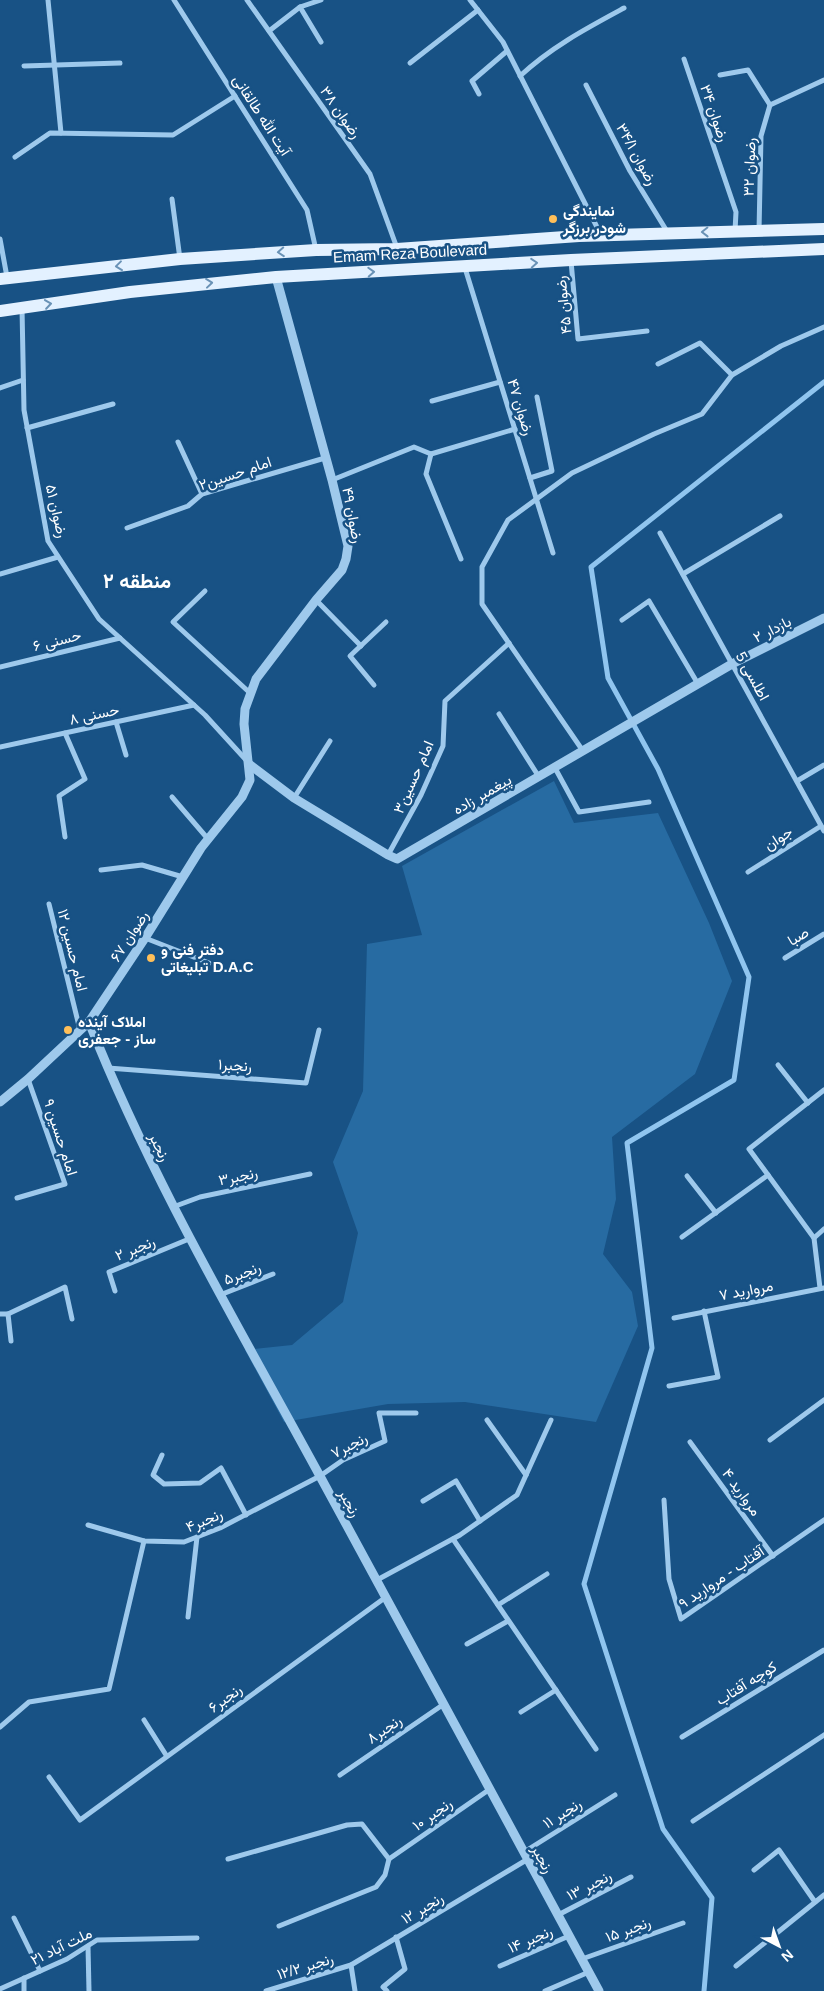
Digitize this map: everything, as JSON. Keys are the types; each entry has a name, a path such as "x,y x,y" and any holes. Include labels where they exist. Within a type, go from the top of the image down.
{"main road":[{"name":"Emam Reza Boulevard","path":"3,278 180,259 316,250 397,249 602,235 824,229"},
{"name":"Emam Reza Boulevard","path":"0,312 22,307 130,292 276,276 824,249"}],"street":[{"path":"48,0 61,133"},
{"name":"آیت الله طالقانی","path":"174,0 307,210 316,250"},
{"name":"رضوان ۳۸","path":"247,0 370,174 397,249"},
{"path":"269,31 300,7 321,0"},
{"path":"470,0 503,42 602,235"},
{"path":"300,7 321,42"},
{"path":"520,76 566,40 624,8"},
{"path":"410,63 478,10"},
{"path":"479,94 472,81 507,51"},
{"name":"رضوان ۳۴","path":"684,60 736,212 735,232"},
{"path":"24,66 54,67 120,64"},
{"path":"720,75 748,70 770,105 824,80"},
{"name":"رضوان ۳۴/۱","path":"586,86 630,171 668,233"},
{"path":"15,157 50,133 173,135 235,96"},
{"name":"رضوان ۳۲","path":"760,231 761,136 770,105"},
{"path":"172,200 180,259"},
{"path":"0,239 3,278"},
{"name":"رضوان ۴۵","path":"571,260 578,339 647,331"},
{"name":"رضوان ۴۷","path":"465,267 553,553"},
{"name":"رضوان ۴۹","path":"249,764 244,724 245,709 256,679 316,600 342,570 348,546 332,480 276,276"},
{"name":"رضوان ۵۱","path":"22,307 24,410 48,541 99,619 194,705 249,764"},
{"path":"583,751 482,604 482,568 508,520 572,473 654,434 702,414 732,375 781,346 824,327"},
{"path":"658,364 700,344 732,375"},
{"path":"0,388 23,380"},
{"path":"432,401 500,382"},
{"path":"530,478 552,471 537,397"},
{"path":"27,428 112,404"},
{"path":"332,480 414,447 431,454 515,429"},
{"path":"178,442 202,494"},
{"path":"431,454 426,474 461,559"},
{"name":"امام حسین۲","path":"127,528 188,506 202,494 325,458"},
{"path":"683,574 780,516"},
{"name":"اطلسی 5","path":"660,533 823,828"},
{"path":"0,574 58,557"},
{"path":"205,591 173,622 250,693"},
{"path":"316,600 361,646"},
{"path":"622,620 649,601 698,684"},
{"name":"بازدار ۲","path":"732,664 824,618"},
{"path":"374,685 350,656 386,622"},
{"name":"حسنی ۶","path":"0,667 120,638"},
{"name":"امام حسین۳","path":"388,855 421,795 443,746 445,701 509,643"},
{"name":"پیغمبر زاده","path":"388,855 397,858 402,856 732,664"},
{"name":"حسنی ۸","path":"0,747 194,705"},
{"path":"499,714 539,777"},
{"path":"116,722 126,755"},
{"path":"65,733 85,779 59,796 65,837"},
{"path":"294,798 330,741"},
{"path":"249,764 294,798 388,855"},
{"name":"رضوان ۶۷","path":"0,1102 28,1079 89,1022 208,839 242,797 250,780 249,764"},
{"path":"797,781 824,765"},
{"path":"555,768 579,812 649,802"},
{"path":"172,797 208,839"},
{"name":"جوان","path":"748,872 823,828"},
{"path":"101,870 142,865 183,877"},
{"name":"امام حسین ۱۲","path":"48,904 80,1030"},
{"name":"صبا","path":"785,958 824,934"},
{"path":"145,938 209,963"},
{"name":"رنجبر","path":"89,1022 108,1068 189,1239 377,1580 599,1991"},
{"name":"رنجبر۱","path":"108,1068 306,1083 319,1030"},
{"path":"778,1065 808,1102"},
{"name":"امام حسین ۹","path":"17,1198 65,1184 28,1079"},
{"path":"822,1288 814,1238 749,1149 824,1090"},
{"name":"رنجبر۳","path":"173,1207 200,1197 310,1174"},
{"path":"688,1176 716,1213"},
{"path":"682,1237 768,1176"},
{"path":"814,1238 824,1229"},
{"name":"رنجبر ۲","path":"115,1291 109,1272 189,1239"},
{"name":"رنجبر۵","path":"219,1295 273,1274"},
{"path":"0,1314 8,1314 65,1287 72,1320"},
{"name":"مروارید ۷","path":"674,1318 822,1288"},
{"path":"669,1386 718,1377 704,1312"},
{"path":"8,1314 10,1342"},
{"path":"770,1440 824,1400"},
{"name":"رنجبر۷","path":"320,1476 343,1460 385,1441 379,1413 416,1413"},
{"path":"487,1420 526,1475"},
{"path":"377,1580 453,1539 517,1495 551,1420"},
{"name":"مروارید ۴","path":"690,1442 773,1556"},
{"path":"162,1455 153,1475 164,1484 200,1483 221,1468 246,1515"},
{"name":"رنجبر۴","path":"88,1525 144,1541 184,1542 246,1515 320,1476"},
{"path":"423,1501 456,1481 480,1521"},
{"name":"آفتاب - مروارید ۹","path":"664,1500 669,1579 681,1619 824,1520"},
{"path":"188,1616 196,1537"},
{"path":"453,1539 596,1749"},
{"path":"0,1727 28,1702 109,1689 144,1541"},
{"path":"498,1605 547,1574"},
{"name":"رنجبر۶","path":"48,1777 80,1820 166,1755 386,1597"},
{"path":"467,1644 508,1621"},
{"name":"کوچه آفتاب","path":"682,1737 824,1650"},
{"path":"521,1712 556,1690"},
{"name":"رنجبر۸","path":"340,1775 444,1704"},
{"path":"144,1720 166,1755"},
{"path":"693,1821 824,1735"},
{"name":"رنجبر ۱۰","path":"389,1859 490,1789"},
{"name":"رنجبر ۱۱","path":"526,1856 614,1795"},
{"path":"228,1859 347,1825 362,1824 389,1859 385,1875 376,1887 280,1926"},
{"path":"754,1870 779,1850 815,1902"},
{"name":"رنجبر ۱۲","path":"351,1965 526,1856"},
{"name":"رنجبر ۱۳","path":"558,1915 631,1877"},
{"path":"736,1966 824,1894"},
{"path":"14,1918 40,1971"},
{"name":"رنجبر ۱۵","path":"582,1959 683,1923"},
{"name":"رنجبر ۱۴","path":"500,1966 569,1936"},
{"name":"ملت آباد ۲۱","path":"0,1989 67,1959 98,1940 196,1938"},
{"path":"387,1991 383,1987 406,1969 396,1938"},
{"path":"88,1946 89,1991"},
{"path":"351,1965 355,1991"},
{"name":"رنجبر ۱۲/۲","path":"266,1991 351,1965"},
{"path":"545,1991 589,1972"},
{"path":"24,1978 24,1991"}],"shaded area":[{"path":"554,781 574,823 658,813 709,923 732,981 695,1074 612,1137 616,1199 603,1254 632,1292 638,1326 596,1422 465,1402 388,1404 284,1422 245,1350 292,1345 343,1302 358,1233 333,1162 363,1091 367,944 422,935 402,866"}],"waterway":[{"path":"704,1991 712,1898 663,1829 584,1584 652,1348 627,1143 734,1080 749,977 658,769 608,678 591,567 824,382"}],"place":[{"name":"نمایندگی شودر برزگر","path":"553,219"},
{"name":"دفتر فنی و تبلیغاتی D.A.C","path":"151,958"},
{"name":"املاک آینده ساز - جعفری","path":"68,1030"}],"district":[{"name":"منطقه ۲","path":"137,581"}]}
